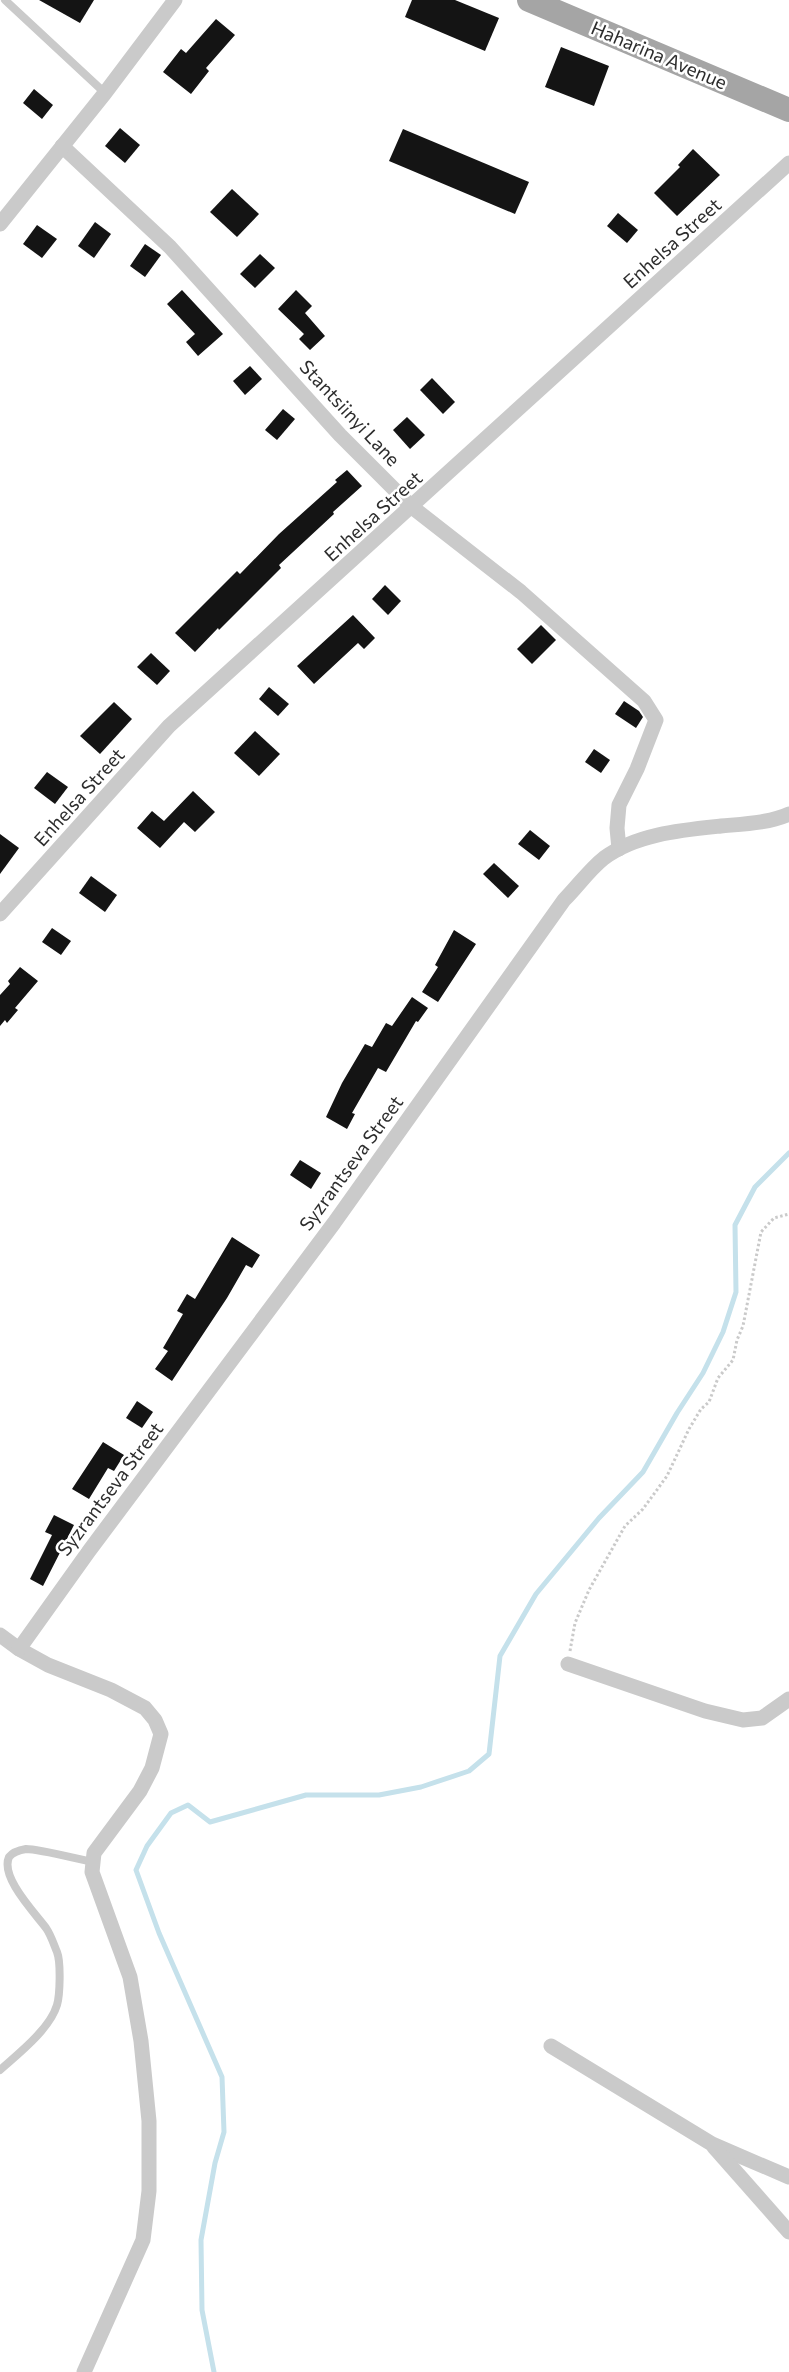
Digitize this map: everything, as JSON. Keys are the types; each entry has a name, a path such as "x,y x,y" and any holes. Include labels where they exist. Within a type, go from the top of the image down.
{"main road":[{"name":"Haharina Avenue","path":"529,0 789,110"}],"street":[{"path":"0,224 105,92 174,0"},
{"name":"Stantsiinyi Lane","path":"62,146 170,247 340,435 412,507 521,592 644,701 656,720 638,769 619,805 617,828 619,849"},
{"name":"Enhelsa Street","path":"0,914 169,726 789,163"},
{"name":"Syzrantseva Street","path":"19,1649 89,1551 334,1223 564,900 603,859 619,849 641,840 685,830 744,824 789,814"},
{"path":"0,1635 19,1649 48,1665 111,1690 145,1708 155,1720 161,1734 152,1768 140,1791 94,1853 92,1872 130,1977 141,2040 148,2121 149,2191 143,2240 84,2372"},
{"path":"568,1664 705,1711 743,1720 762,1718 789,1699"},
{"path":"552,2046 712,2144 789,2177"},
{"path":"712,2144 789,2232"}],"lane":[{"path":"5,0 105,92"},
{"path":"0,2070 47,2024 57,2005 59,1977 58,1954 47,1929 17,1894 7,1878 4,1869 6,1861 12,1853 26,1849 93,1862"}],"path":[{"path":"568,1664 575,1623 589,1590 626,1526 647,1504 666,1476 688,1430 701,1409 708,1402 718,1378 733,1360 737,1340 743,1326 761,1232 774,1218 789,1214"}],"building":[{"path":"39,0 94,0 80,23"},
{"path":"412,0 455,0 499,18 485,51 405,17"},
{"path":"216,19 235,35 206,68 209,71 191,94 163,72 181,49 186,53"},
{"path":"561,47 609,66 594,106 545,87"},
{"path":"34,89 53,105 42,119 23,103"},
{"path":"120,128 140,145 125,163 105,146"},
{"path":"403,129 529,182 515,214 389,161"},
{"path":"693,149 720,175 677,216 654,193 680,167 678,165"},
{"path":"232,189 259,214 237,237 210,212"},
{"path":"618,213 638,230 627,243 607,226"},
{"path":"95,222 111,234 94,258 78,246"},
{"path":"37,225 57,239 42,258 23,244"},
{"path":"145,244 161,255 145,277 130,266"},
{"path":"260,254 275,268 255,288 240,274"},
{"path":"182,290 223,334 198,356 186,342 195,334 167,304"},
{"path":"296,290 312,306 305,313 325,336 310,350 299,339 304,334 278,309"},
{"path":"250,366 262,379 245,395 233,381"},
{"path":"432,378 455,402 443,414 420,390"},
{"path":"283,409 295,419 277,440 265,430"},
{"path":"407,417 425,435 410,449 393,430"},
{"path":"347,470 362,486 279,565 281,568 195,652 175,633 237,571 240,574 279,534 337,482 335,480"},
{"path":"385,585 401,601 388,615 372,599"},
{"path":"353,615 375,638 364,649 358,643 314,684 297,666"},
{"path":"541,625 556,640 532,664 517,649"},
{"path":"151,653 170,671 157,685 137,667"},
{"path":"269,687 289,704 278,716 259,699"},
{"path":"624,701 639,711 643,717 636,728 615,714"},
{"path":"114,702 132,719 100,754 80,736"},
{"path":"255,731 280,754 259,776 234,753"},
{"path":"594,749 610,760 601,773 585,762"},
{"path":"47,772 68,787 55,804 34,788"},
{"path":"193,791 215,812 195,832 184,822 160,848 137,828 152,811 164,821"},
{"path":"530,830 550,846 539,860 518,844"},
{"path":"0,834 19,848 0,874"},
{"path":"494,863 519,886 508,898 483,874"},
{"path":"91,876 117,895 105,912 79,893"},
{"path":"52,928 71,941 61,955 42,942"},
{"path":"454,930 476,944 438,1002 422,992 438,967 435,965"},
{"path":"20,967 38,981 15,1008 18,1010 7,1023 5,1020 0,1026 0,995 10,984 8,981"},
{"path":"412,997 428,1008 418,1022 416,1021 386,1072 378,1068 352,1113 355,1114 347,1129 326,1117 342,1083 365,1044 372,1047 386,1023 392,1026"},
{"path":"300,1160 321,1173 311,1189 290,1175"},
{"path":"232,1237 260,1255 252,1268 246,1265 227,1298 172,1381 155,1369 168,1351 163,1348 183,1314 177,1311 187,1294 195,1299"},
{"path":"137,1401 153,1412 142,1428 126,1418"},
{"path":"103,1442 124,1455 114,1471 108,1468 89,1499 72,1489"},
{"path":"54,1515 74,1525 43,1586 30,1579 52,1535 45,1532"}],"waterway":[{"path":"214,2372 202,2310 201,2240 215,2163 224,2132 222,2077 159,1933 136,1870 147,1846 171,1813 188,1805 210,1822 306,1795 379,1795 421,1787 469,1771 489,1754 500,1656 536,1594 599,1518 643,1472 677,1413 703,1373 723,1332 736,1292 735,1225 755,1187 789,1153"}]}
